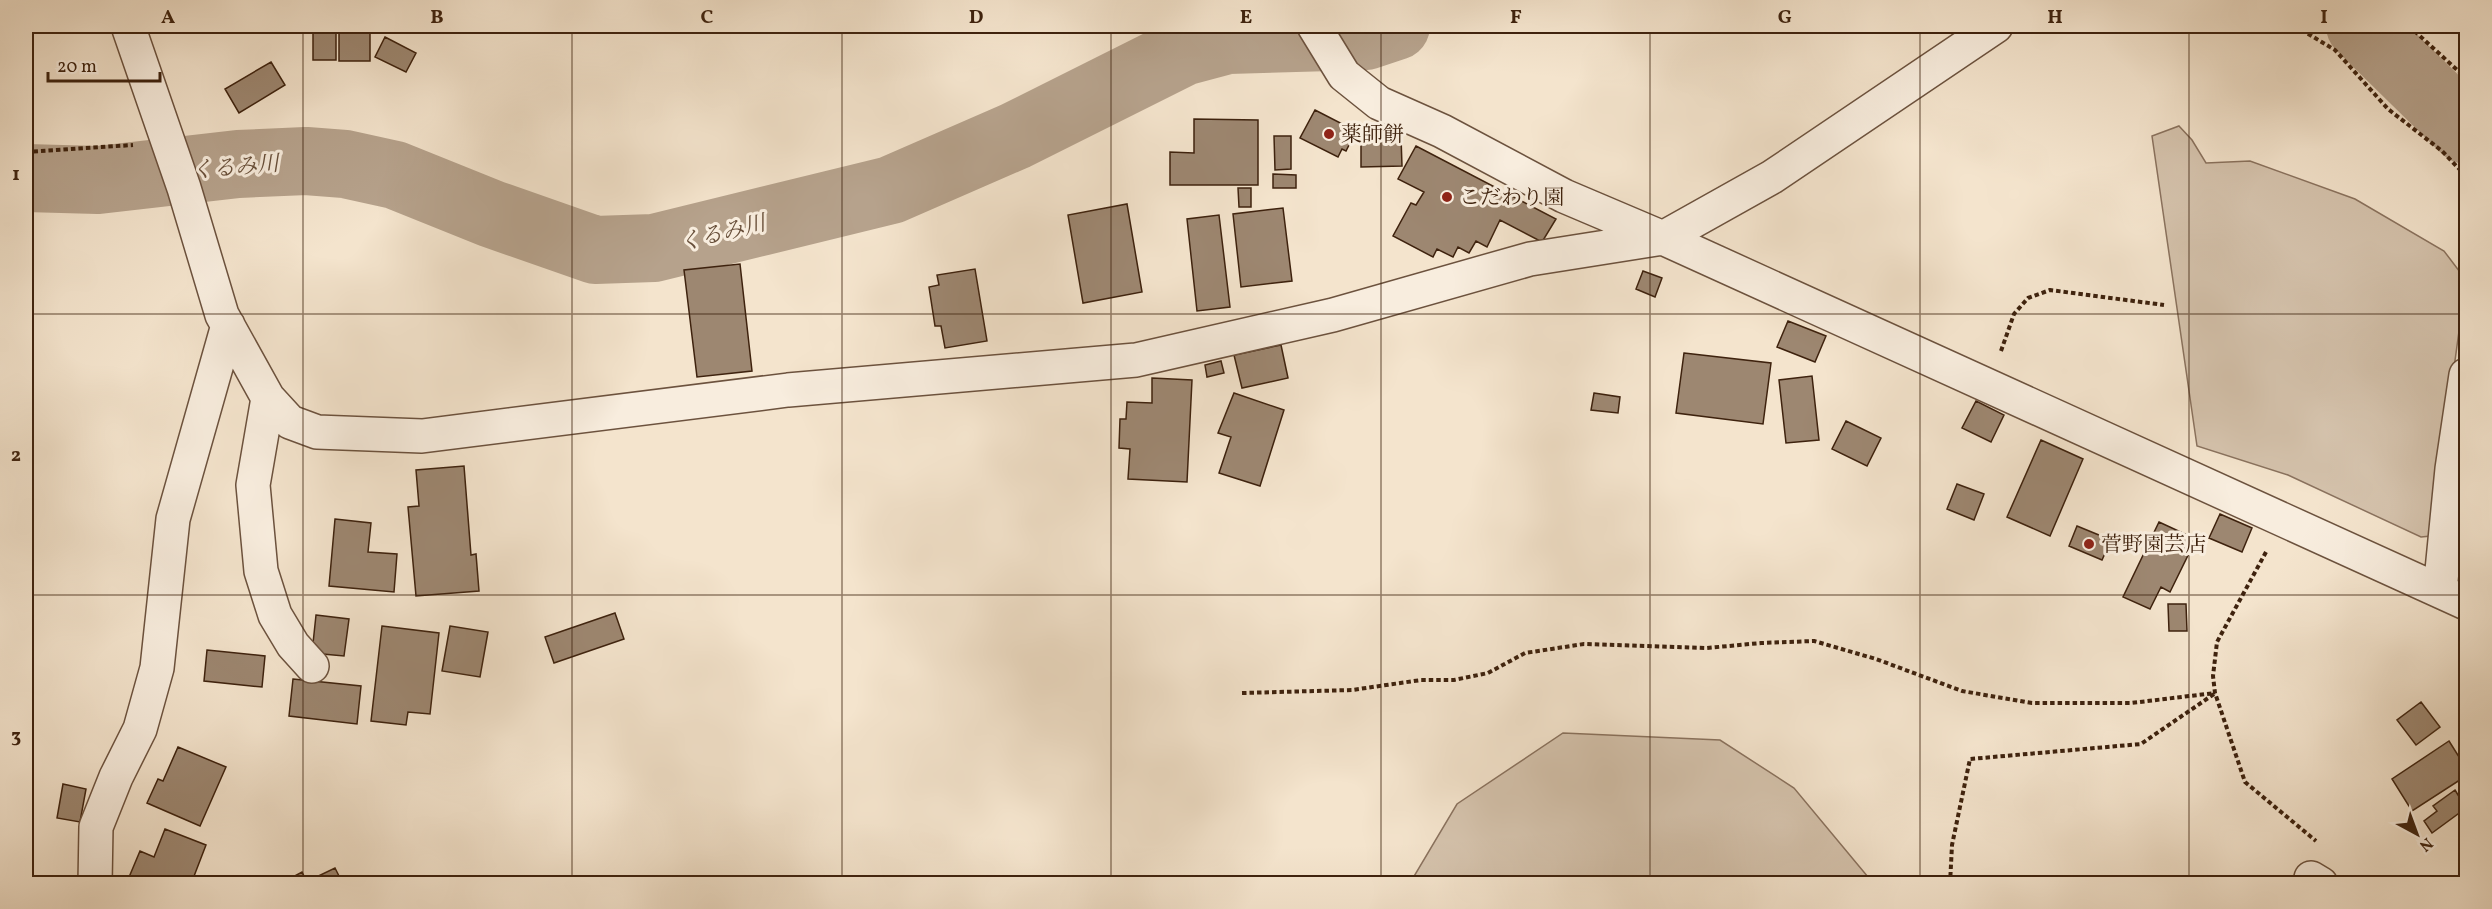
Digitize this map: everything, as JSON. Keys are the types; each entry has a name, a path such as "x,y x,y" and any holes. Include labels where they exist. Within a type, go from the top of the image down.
{"street":[{"path":"128,26 184,188 222,315 268,398 290,422 317,432 422,436 788,390 1136,360 1333,315 1530,259 1663,238 1772,177 1996,26"},
{"path":"1314,27 1344,75 1379,103 1442,131 1564,196 1663,238 2453,597 2452,469 2466,375"},
{"path":"95,884 96,827 116,777 140,729 157,668 173,519 228,325"},
{"path":"268,398 254,485 261,572 275,615 293,645 312,666"}],"path":[{"path":"2295,26 2335,50 2388,109 2442,151 2466,176"},
{"path":"2409,26 2466,78"},
{"path":"26,152 168,143"},
{"path":"1990,387 2014,314 2028,298 2050,290 2164,305"},
{"path":"2283,519 2217,642 2213,676 2215,693 2245,782 2321,845"},
{"path":"1242,693 1352,690 1412,681 1454,680 1488,674 1525,653 1584,644 1707,648 1814,641 1876,659 1962,692 2032,703 2131,703 2215,693"},
{"path":"1950,884 1953,845 1970,759 2141,744 2215,693"}],"shaded area":[{"path":"2179,126 2192,140 2206,163 2250,161 2355,199 2444,251 2466,280 2431,536 2421,537 2288,475 2197,446 2152,136"},
{"path":"1563,733 1720,740 1794,788 1873,883 1410,883 1457,804"}],"building":[{"path":"313,26 336,26 336,60 313,60"},
{"path":"339,26 370,26 370,61 339,61"},
{"path":"385,37 416,53 406,72 375,57"},
{"path":"271,62 285,85 239,113 225,89"},
{"path":"1315,110 1356,131 1346,151 1342,149 1338,157 1300,138"},
{"path":"1194,119 1258,120 1258,185 1170,185 1170,152 1194,153"},
{"path":"1382,131 1382,138 1401,137 1402,166 1361,167 1361,132"},
{"path":"1274,136 1291,136 1291,169 1275,170"},
{"path":"1416,146 1556,219 1542,242 1500,220 1487,247 1476,241 1469,253 1458,247 1453,257 1437,249 1433,257 1393,236 1411,203 1416,205 1424,192 1398,179"},
{"path":"1273,174 1296,175 1296,188 1273,188"},
{"path":"1238,188 1251,188 1251,207 1239,207"},
{"path":"1127,204 1142,292 1083,303 1068,215"},
{"path":"1283,208 1292,281 1241,287 1233,214"},
{"path":"1219,215 1230,307 1197,311 1187,219"},
{"path":"740,264 752,371 697,377 684,270"},
{"path":"975,269 987,341 945,348 941,326 935,326 929,287 939,285 937,275"},
{"path":"1643,271 1662,278 1655,297 1636,289"},
{"path":"1788,321 1826,336 1815,362 1777,347"},
{"path":"1281,345 1288,378 1242,388 1234,355"},
{"path":"1684,353 1771,363 1763,424 1676,413"},
{"path":"1221,361 1224,373 1207,377 1205,365"},
{"path":"1812,376 1819,440 1786,443 1779,380"},
{"path":"1152,378 1192,380 1187,482 1128,479 1130,449 1119,448 1120,419 1126,419 1127,402 1152,403"},
{"path":"1234,393 1284,410 1260,486 1219,473 1231,437 1218,433"},
{"path":"1594,393 1620,397 1618,413 1591,410"},
{"path":"1976,401 2004,415 1991,442 1962,428"},
{"path":"1846,421 1881,438 1867,466 1832,449"},
{"path":"2041,440 2083,459 2050,536 2007,517"},
{"path":"464,466 471,555 476,554 479,591 416,596 408,507 419,506 416,470"},
{"path":"1957,484 1984,494 1974,520 1947,509"},
{"path":"2220,514 2252,528 2242,552 2209,538"},
{"path":"335,519 371,523 368,552 397,554 394,592 329,586"},
{"path":"2159,522 2196,539 2170,592 2161,587 2150,609 2123,597"},
{"path":"2077,526 2111,540 2102,560 2069,546"},
{"path":"2168,604 2186,604 2187,631 2169,631"},
{"path":"615,613 624,639 554,663 545,637"},
{"path":"316,615 349,619 344,656 312,653"},
{"path":"382,626 439,633 430,714 408,712 406,725 371,721"},
{"path":"450,626 488,632 480,677 442,671"},
{"path":"207,650 265,656 262,687 204,681"},
{"path":"293,679 361,686 357,724 289,716"},
{"path":"2421,702 2440,727 2416,745 2397,720"},
{"path":"2449,741 2466,768 2466,776 2412,811 2392,779"},
{"path":"178,747 226,767 200,826 147,803 158,779 163,781"},
{"path":"63,784 86,789 80,822 57,818"},
{"path":"2455,790 2466,808 2432,833 2424,821 2437,811 2433,806"},
{"path":"165,829 206,845 191,884 127,882 140,851 154,857"},
{"path":"335,868 343,884 315,884 312,879"},
{"path":"302,872 308,884 280,884"}],"waterway":[{"name":"くるみ川","path":"26,178 98,180 238,164 306,161 345,164 395,175 492,214 595,250 654,248 891,190 1015,136 1183,52 1228,40 1366,36 1396,26"},
{"name":"くるみ川","path":"2360,26 2466,130"}],"place":[{"name":"薬師餅","path":"1329,134"},
{"name":"こだわり園","path":"1447,197"},
{"name":"菅野園芸店","path":"2089,544"}]}
